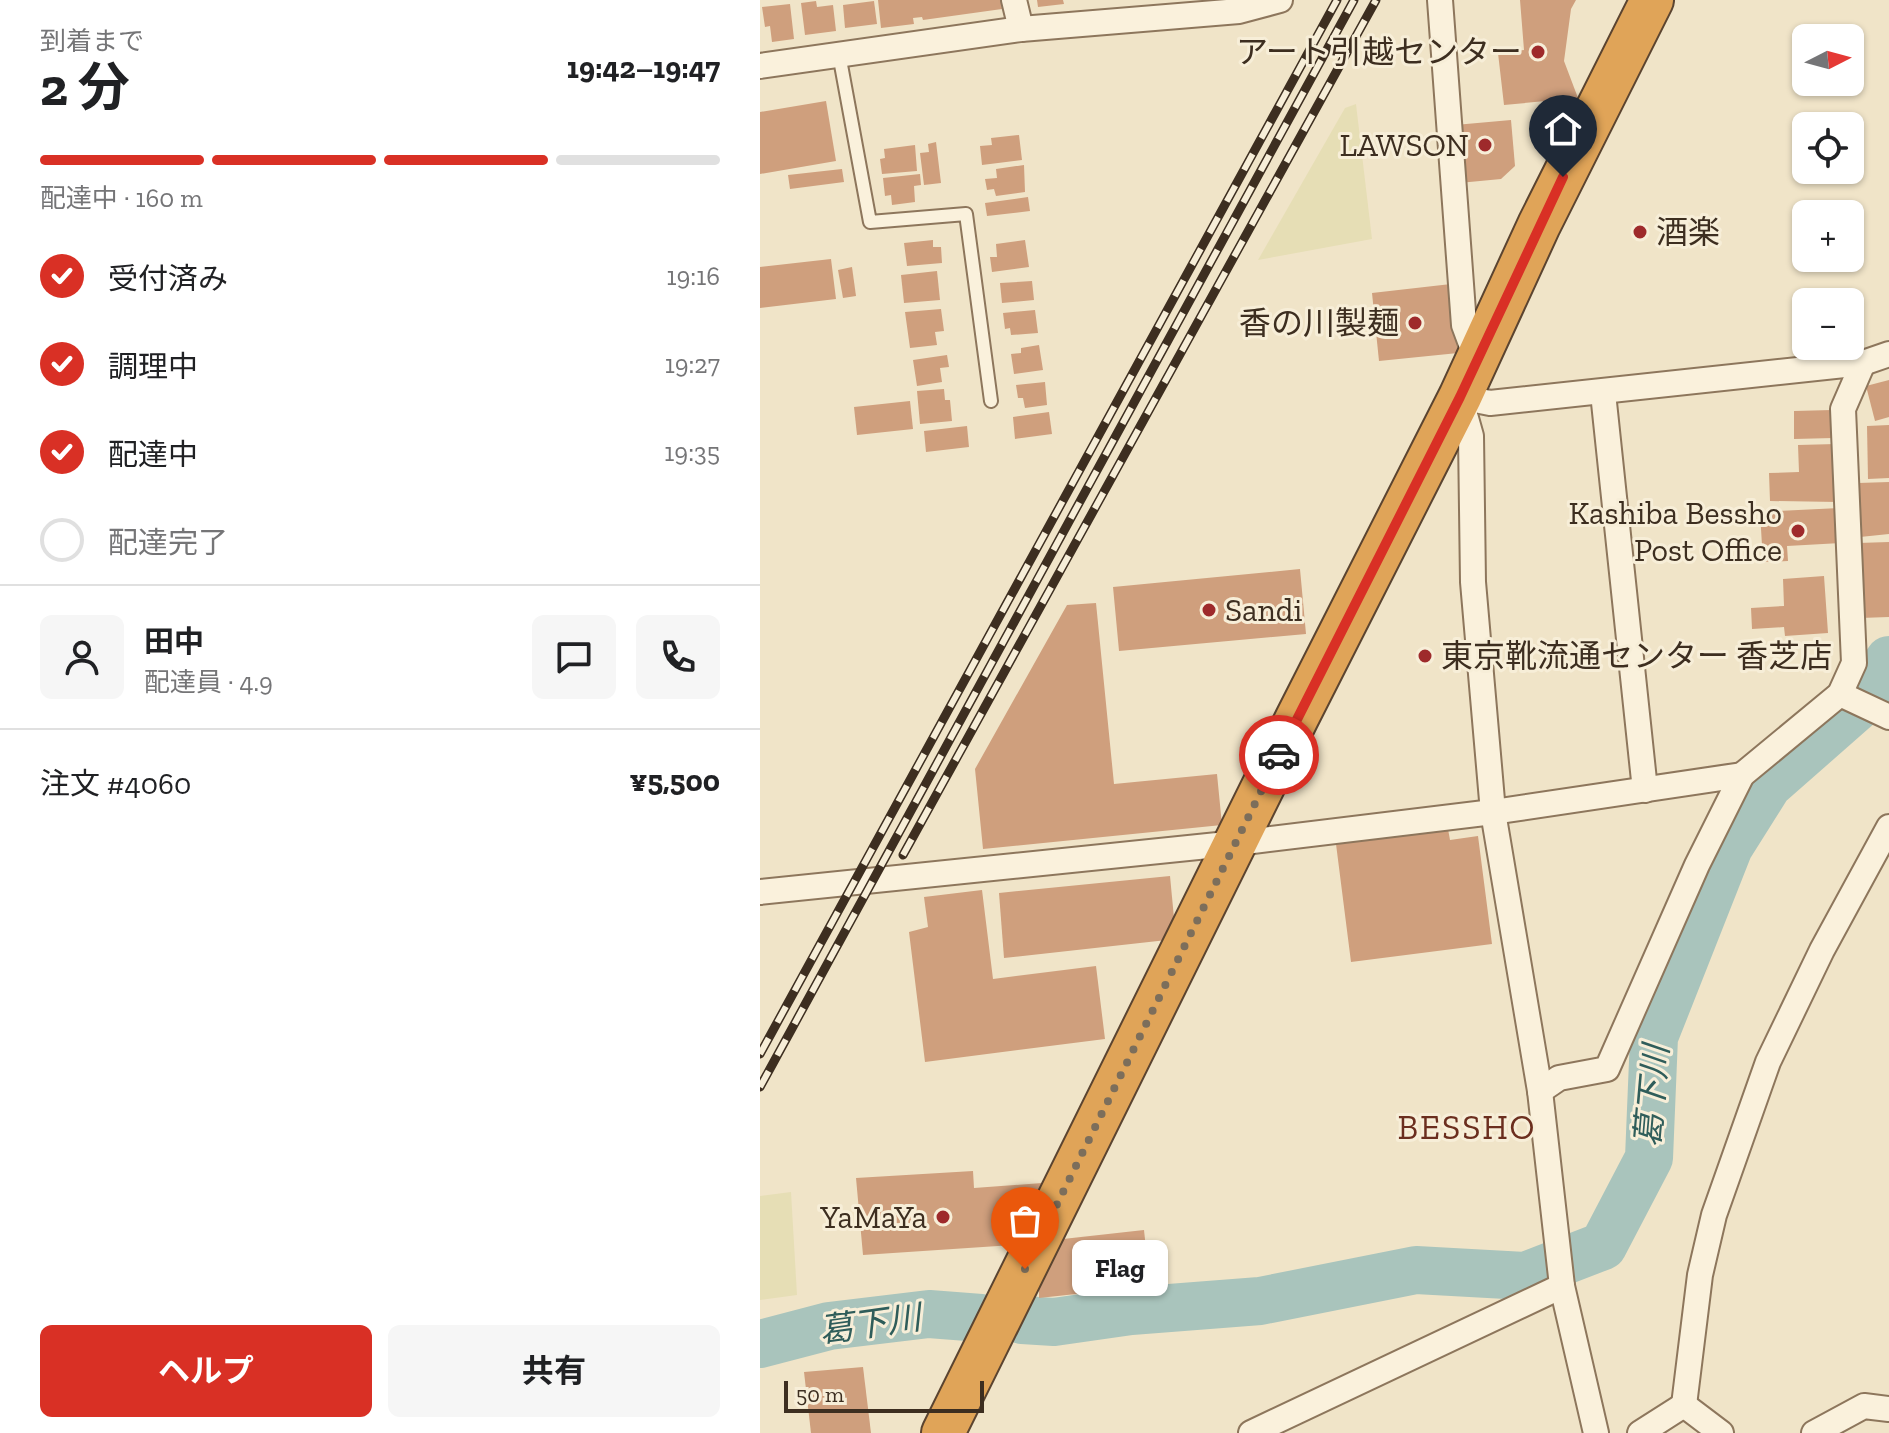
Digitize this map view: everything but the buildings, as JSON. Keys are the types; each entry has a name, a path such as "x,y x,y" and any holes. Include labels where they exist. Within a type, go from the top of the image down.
{"highway":[{"path":"943,1433 1304,704 1460,397 1545,212 1652,0"}],"street":[{"path":"1014,0 1021,29"},
{"path":"760,66 1021,29 1239,11 1280,0"},
{"path":"1440,0 1464,325 1477,360"},
{"path":"1596,1433 1562,1286 1540,1091 1493,812 1473,582 1471,436 1460,397 1490,403 1603,393 1863,363 1889,354"},
{"path":"1540,1091 1559,1078 1607,1069 1697,865 1742,775 1840,694 1854,663 1843,409 1863,363"},
{"path":"1603,393 1645,790"},
{"path":"1840,694 1889,716"},
{"path":"760,892 1237,843 1493,812 1742,775"},
{"path":"1684,1405 1700,1275 1710,1230 1758,1090 1768,1062 1822,950 1889,827"},
{"path":"1251,1433 1562,1286"},
{"path":"1640,1433 1684,1405"},
{"path":"1684,1405 1721,1433"},
{"path":"1814,1433 1864,1406 1889,1409"}],"lane":[{"path":"839,54 870,222 966,214 991,401"}],"shaded area":[{"path":"1356,104 1372,239 1258,260 1345,108"},
{"path":"791,1192 797,1295 760,1300 760,1196"}],"waterway":[{"name":"葛下川","path":"1022,1320 1054,1322 1131,1311 1260,1301 1416,1270 1525,1276 1603,1246 1649,1158 1654,1037 1729,847 1768,785 1859,705 1889,660"},
{"name":"葛下川","path":"760,1344 829,1326 929,1314 981,1318"}],"railway":[{"path":"760,1054 1337,0"},
{"path":"760,1087 1354,0"},
{"path":"903,855 1376,0"}],"way so far":[{"path":"1025,1269 1279,755"}],"place":[{"name":"アート引越センター","path":"1538,52"},
{"name":"LAWSON","path":"1485,145"},
{"name":"酒楽","path":"1640,232"},
{"name":"香の川製麺","path":"1415,323"},
{"name":"Kashiba Bessho Post Office","path":"1798,531"},
{"name":"Sandi","path":"1209,610"},
{"name":"東京靴流通センター 香芝店","path":"1425,656"},
{"name":"YaMaYa","path":"943,1217"},
{"name":"Flag","path":"1025,1269"}],"district":[{"name":"BESSHO","path":"1467,1127"}],"route":[{"path":"1279,755 1460,397 1563,177"}]}
